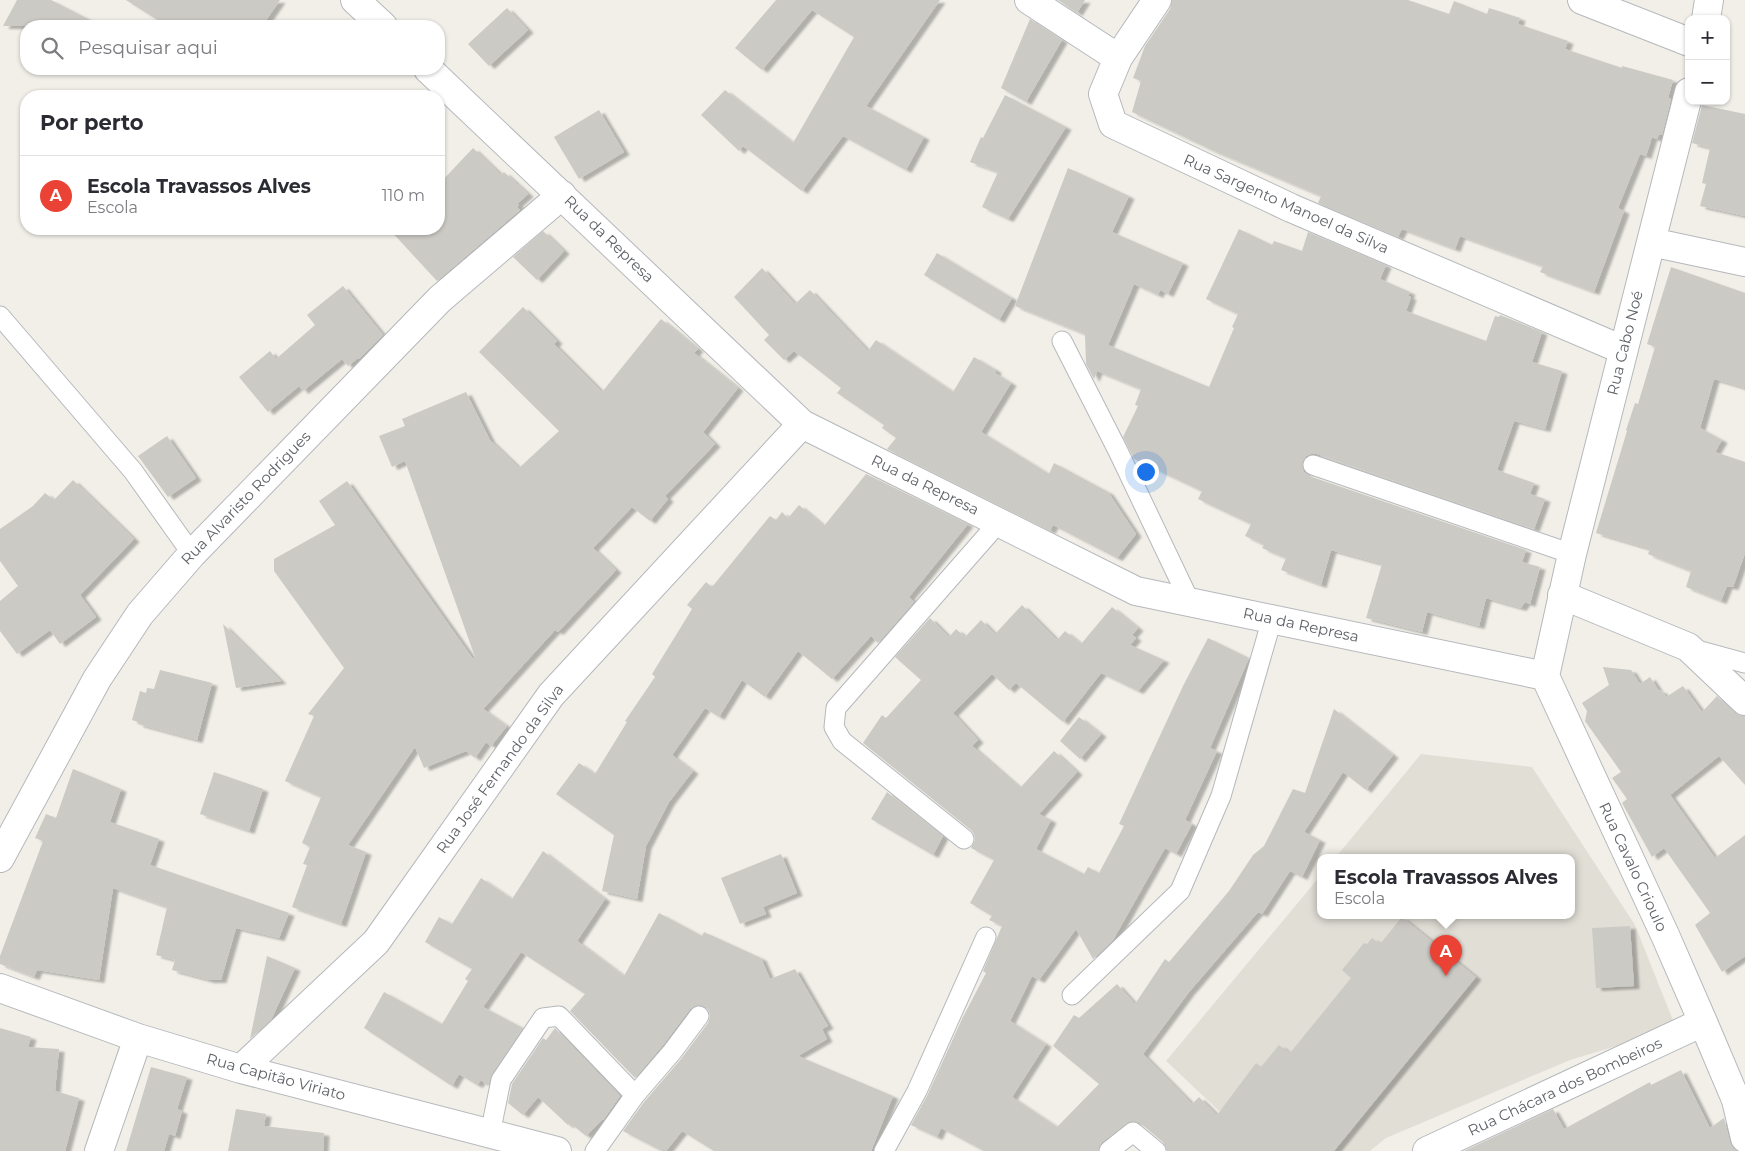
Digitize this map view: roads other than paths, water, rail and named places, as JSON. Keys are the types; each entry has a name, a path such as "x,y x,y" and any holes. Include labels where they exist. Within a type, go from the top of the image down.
{"street":[{"path":"355,0 376,20"},
{"path":"1029,0 1118,58"},
{"name":"Rua Sargento Manoel da Silva","path":"1157,0 1118,58 1103,94 1113,124 1291,208 1623,350"},
{"path":"1582,0 1685,40"},
{"path":"1707,15 1710,0"},
{"name":"Rua da Represa","path":"434,75 802,424 1136,591 1544,676"},
{"name":"Rua Cabo Noé","path":"1562,595 1686,105"},
{"name":"Rua Alvaristo Rodrigues","path":"0,858 97,679 140,614 192,554 440,299 562,195"},
{"path":"1651,242 1745,262"},
{"name":"Rua José Fernando da Silva","path":"241,1070 376,942 551,695 802,424"},
{"path":"1544,676 1562,595 1688,647 1745,701"},
{"name":"Rua Cavalo Crioulo","path":"1544,676 1665,935 1703,1022 1740,1096 1745,1138"},
{"name":"Rua Capitão Viriato","path":"0,988 138,1038 241,1070 557,1151"},
{"name":"Rua Chácara dos Bombeiros","path":"1427,1151 1703,1022"},
{"path":"99,1151 138,1038"}],"lane":[{"path":"0,316 133,470 192,554"},
{"path":"1062,341 1114,443 1190,602"},
{"path":"1313,464 1572,554"},
{"path":"964,838 842,741 834,727 834,717 836,708 999,522"},
{"path":"1072,995 1180,891 1221,796 1272,619"},
{"path":"1688,647 1745,663"},
{"path":"884,1151 917,1091 986,937"},
{"path":"490,1134 501,1080 543,1018 559,1016 635,1095"},
{"path":"595,1151 635,1095 672,1052 699,1016"},
{"path":"1109,1151 1133,1132 1156,1151"}],"place":[{"name":"Escola Travassos Alves","path":"1446,976"}]}
